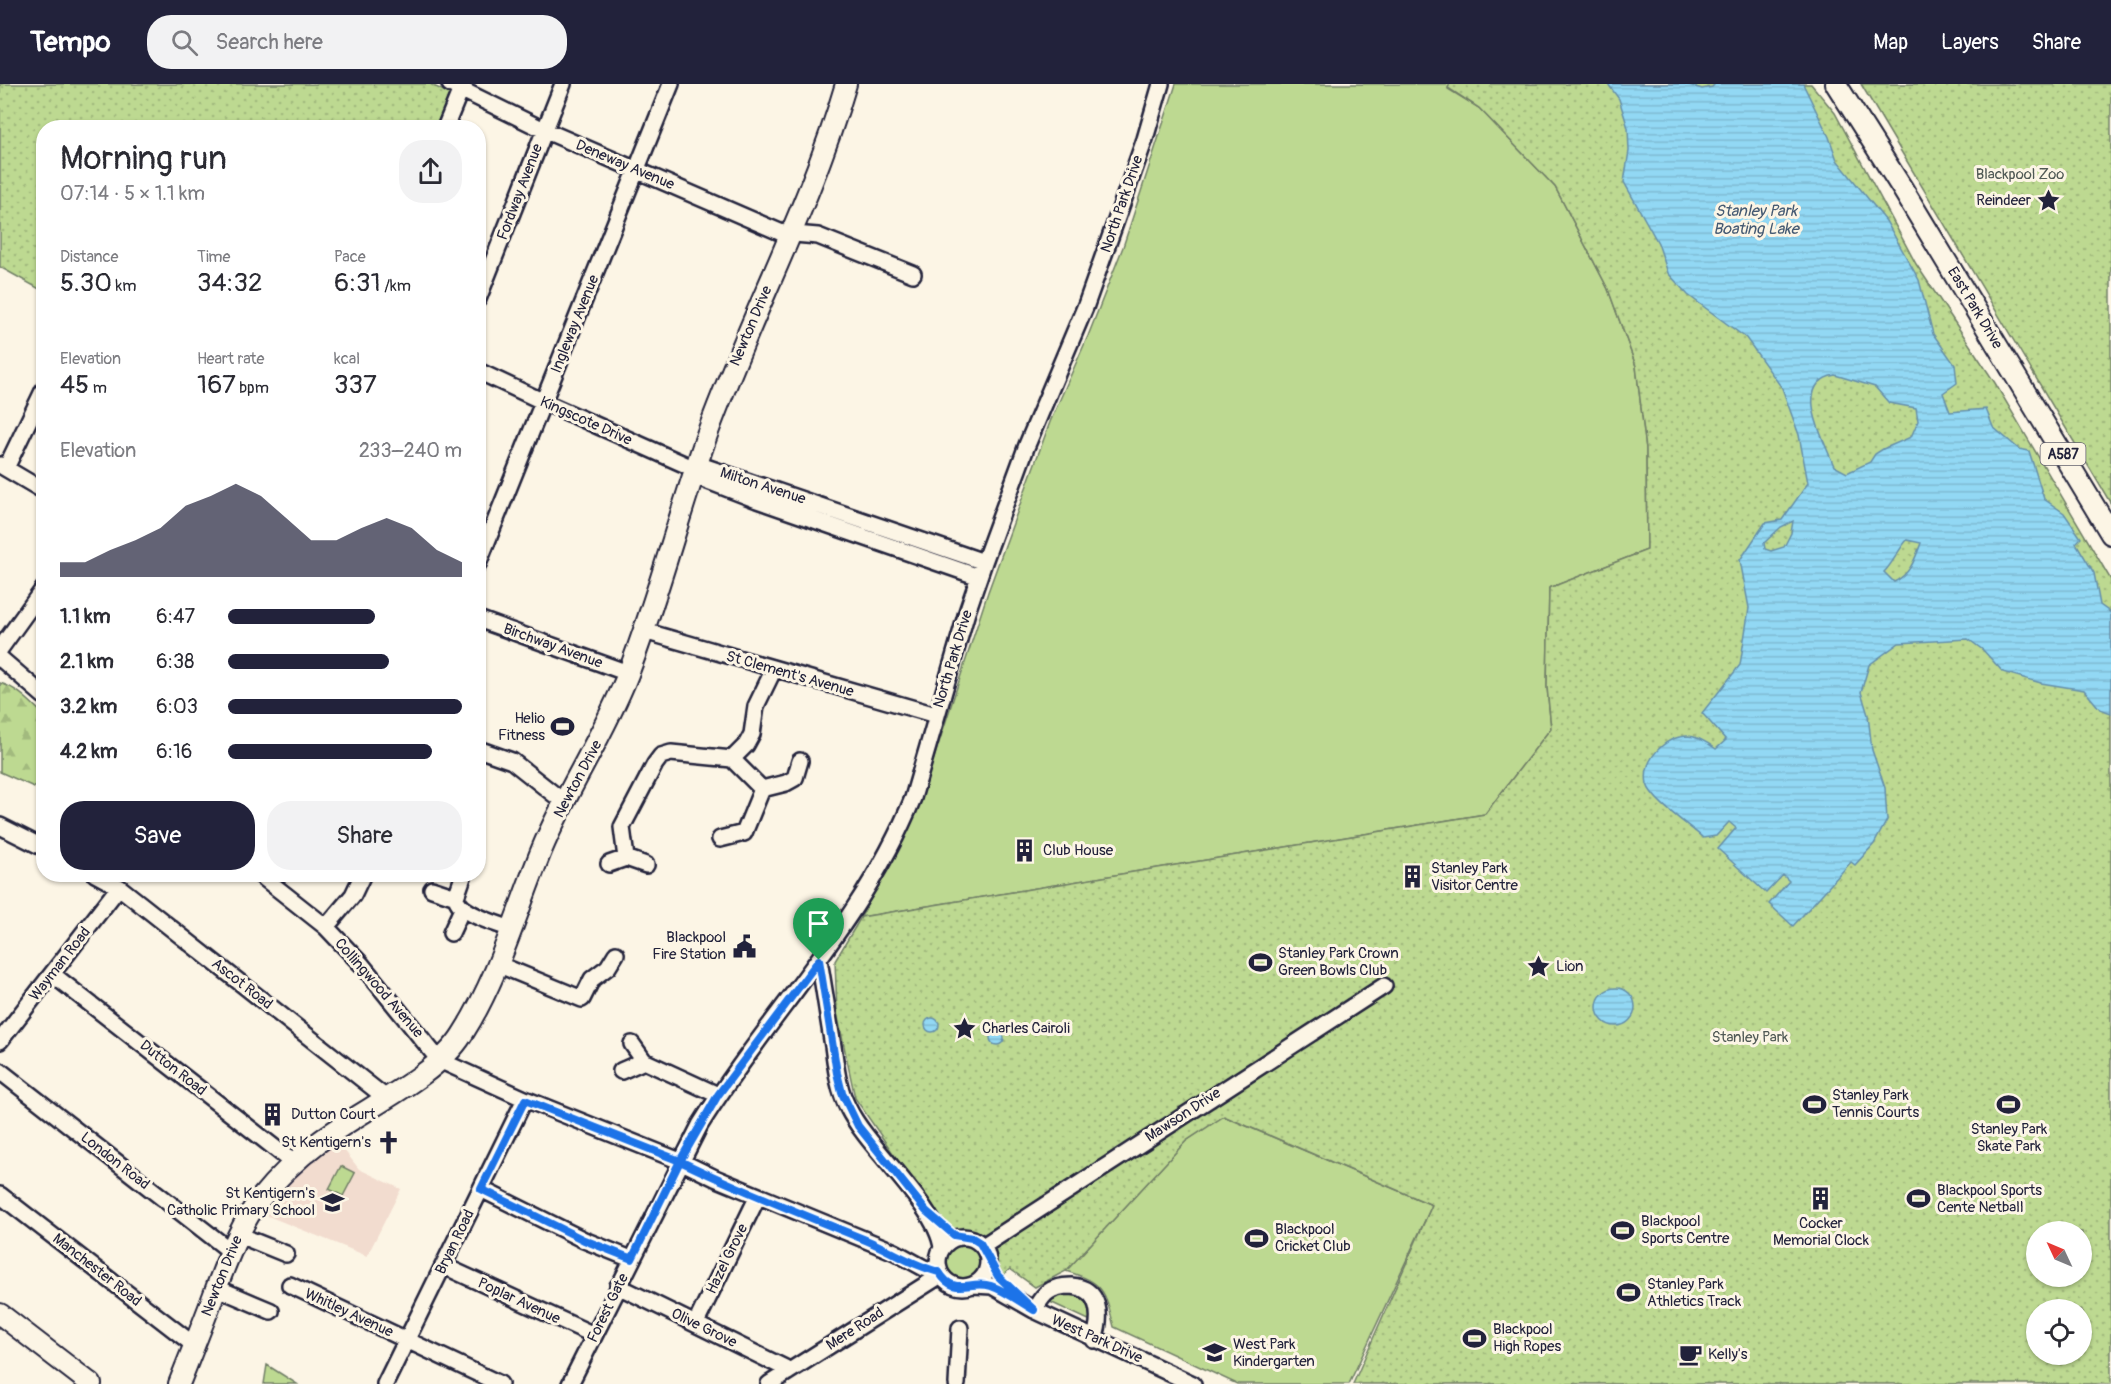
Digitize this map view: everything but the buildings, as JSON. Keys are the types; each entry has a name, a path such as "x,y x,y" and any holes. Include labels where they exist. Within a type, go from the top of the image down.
{"main road":[{"name":"Newton Drive","path":"179,1384 235,1241 259,1201 294,1163 321,1140 439,1060 460,1039 474,1014 497,964 546,840 611,715 628,673 644,631 695,469 726,385 828,146 846,84"},
{"name":"East Park Drive","path":"1838,86 2111,534"},
{"path":"0,1314 91,1384"}],"street":[{"name":"Fordway Avenue","path":"486,279 563,84"},
{"name":"Ingleway Avenue","path":"486,544 671,84"},
{"name":"North Park Drive","path":"819,960 852,912 901,827 913,798 936,715 984,562 1028,445 1086,305 1145,139 1161,84"},
{"name":"Deneway Avenue","path":"458,86 544,130 782,233 818,236 913,274"},
{"path":"447,120 458,86"},
{"name":"Kingscote Drive","path":"486,375 695,469"},
{"path":"36,403 3,466 36,486"},
{"name":"Milton Avenue","path":"979,577 757,500 700,478 695,469 703,466 984,562"},
{"path":"0,650 36,599"},
{"name":"Birchway Avenue","path":"486,622 628,673"},
{"name":"St Clement's Avenue","path":"644,631 936,715"},
{"path":"0,658 36,689"},
{"path":"732,759 746,745 752,734 756,706 774,669"},
{"path":"486,752 512,761 565,802"},
{"path":"626,858 622,827 661,756 681,752 732,759 762,789"},
{"path":"762,789 786,783 795,778 800,761"},
{"path":"720,839 749,835 762,789"},
{"path":"0,826 36,844"},
{"path":"609,864 626,858 646,865"},
{"name":"Ascot Road","path":"110,882 120,887 386,1098"},
{"name":"Collingwood Avenue","path":"270,882 326,927 363,965 439,1060"},
{"path":"326,927 353,895 359,882"},
{"path":"451,933 463,882"},
{"name":"Wayman Road","path":"0,1041 120,887"},
{"path":"432,889 511,929"},
{"path":"497,964 582,999 592,979 608,968 616,954"},
{"path":"819,960 837,1073 844,1100 858,1126 926,1211 939,1234 940,1250 937,1263 940,1273 948,1282 958,1287 973,1285 984,1275 986,1253 972,1238 958,1237 949,1240 940,1250 922,1257 895,1252"},
{"name":"Forest Gate","path":"570,1384 680,1161 718,1095 819,960"},
{"name":"Dutton Road","path":"52,974 294,1163"},
{"name":"Mawson Drive","path":"986,1253 1384,986"},
{"path":"632,1044 644,1061 718,1095"},
{"path":"439,1060 525,1100 680,1161 940,1273"},
{"path":"621,1071 644,1061"},
{"name":"London Road","path":"0,1071 224,1246 235,1241 286,1254"},
{"name":"Bryan Road","path":"385,1384 525,1100"},
{"path":"481,1189 584,1240 632,1259"},
{"name":"Manchester Road","path":"0,1195 194,1345"},
{"name":"Hazel Grove","path":"696,1323 758,1196"},
{"path":"926,1211 958,1237"},
{"name":"West Park Drive","path":"986,1253 1001,1280 1034,1310"},
{"name":"Poplar Avenue","path":"444,1266 594,1335"},
{"name":"Mere Road","path":"769,1384 940,1273"},
{"name":"Whitley Avenue","path":"290,1285 500,1384"},
{"name":"West Park Drive","path":"973,1285 992,1286 1094,1340 1193,1384"},
{"name":"Olive Grove","path":"618,1287 696,1323 785,1368 788,1372"},
{"path":"1034,1310 1049,1292 1058,1287 1083,1288 1095,1299 1099,1311 1098,1328 1094,1340"},
{"path":"217,1288 271,1311"},
{"path":"957,1384 960,1328"}],"shaded area":[{"name":"St Kentigern's Catholic Primary School","path":"337,1141 359,1169 401,1189 367,1256 263,1214 295,1176"}],"green space":[{"path":"0,84 430,84 450,94 439,120 36,120 36,287 0,267"},
{"path":"1176,84 1450,84 1448,89 1479,108 1555,187 1608,289 1636,366 1646,449 1647,550 1549,588 1547,687 1551,728 1485,814 861,917 917,810 988,592 1050,422 1088,336 1123,247"},
{"name":"Stanley Park","path":"1450,84 1811,84 1835,113 1916,264 1995,383 2111,580 2111,1384 1353,1384 1432,1205 1224,1116 1186,1141 1066,1271 1035,1287 1010,1269 1003,1275 982,1238 970,1235 944,1238 941,1219 932,1210 855,1098 837,1013 835,961 861,917 1485,814 1551,728 1547,687 1549,588 1647,550 1646,449 1636,366 1608,289 1555,187 1479,108 1448,88"},
{"name":"Blackpool Zoo","path":"1861,84 2111,84 2111,504 2017,346"},
{"path":"0,683 18,692 36,707 36,788 0,772"},
{"name":"Blackpool Cricket Club","path":"1223,1116 1432,1205 1349,1384 1237,1384 1114,1327 1105,1296 1096,1284 1066,1271 1186,1141"},
{"path":"341,1166 355,1173 343,1196 329,1189"},
{"path":"964,1242 979,1248 985,1263 979,1278 964,1284 949,1278 943,1263 949,1248"},
{"path":"936,1285 962,1290 982,1288 988,1292 961,1294 934,1288"},
{"path":"1075,1292 1088,1304 1093,1322 1048,1301 1057,1294"},
{"path":"267,1365 297,1384 264,1384"}],"water":[{"name":"Stanley Park Boating Lake","path":"1608,84 1686,84 1702,89 1715,84 1803,84 1829,137 1837,160 1886,221 1919,280 1933,334 1955,365 1957,383 1943,393 1950,412 1986,409 1993,427 2019,449 2029,451 2044,499 2064,513 2081,538 2076,543 2094,573 2100,605 2111,613 2111,713 2100,709 2084,690 2041,683 2003,672 1983,650 1968,639 1899,643 1869,665 1861,692 1868,715 1872,750 1885,788 1887,820 1874,844 1855,865 1851,862 1793,926 1769,904 1789,881 1783,875 1766,893 1718,849 1736,828 1729,822 1716,836 1703,838 1663,805 1647,784 1646,775 1651,759 1656,751 1670,741 1678,737 1691,736 1703,740 1716,749 1726,740 1702,713 1740,665 1749,608 1740,560 1765,523 1782,520 1808,483 1799,435 1782,388 1746,338 1688,295 1668,273 1658,243 1624,182 1629,151 1628,128 1619,99","holes":["1835,375 1875,387 1889,403 1916,408 1918,421 1911,437 1883,449 1875,454 1870,462 1847,473 1834,466 1814,414 1815,389 1822,380","1793,521 1791,533 1784,547 1771,551 1765,549 1764,543 1781,527","1907,540 1921,543 1908,571 1894,582 1884,572"]},
{"path":"1616,988 1629,994 1635,1007 1629,1020 1616,1026 1603,1020 1597,1007 1603,994"},
{"path":"932,1018 937,1020 939,1025 937,1030 932,1032 927,1030 925,1025 927,1020"},
{"path":"997,1031 1002,1033 1004,1038 1002,1043 997,1045 992,1043 990,1038 992,1033"}],"place":[{"name":"Reindeer","path":"2049,200"},
{"name":"Helio Fitness","path":"563,727"},
{"name":"Club House","path":"1025,850"},
{"name":"Stanley Park Visitor Centre","path":"1413,877"},
{"name":"Blackpool Fire Station","path":"744,946"},
{"name":"Stanley Park Crown Green Bowls Club","path":"1260,962"},
{"name":"Lion","path":"1538,966"},
{"name":"Charles Cairoli","path":"964,1028"},
{"name":"Stanley Park Tennis Courts","path":"1814,1104"},
{"name":"Stanley Park Skate Park","path":"2009,1105"},
{"name":"Dutton Court","path":"273,1114"},
{"name":"St Kentigern's","path":"389,1142"},
{"name":"Cocker Memorial Clock","path":"1821,1199"},
{"name":"Blackpool Sports Cente Netball","path":"1919,1199"},
{"name":"St Kentigern's Catholic Primary School","path":"333,1202"},
{"name":"Blackpool Sports Centre","path":"1623,1230"},
{"name":"Blackpool Cricket Club","path":"1257,1238"},
{"name":"Stanley Park Athletics Track","path":"1629,1293"},
{"name":"Blackpool High Ropes","path":"1475,1338"},
{"name":"West Park Kindergarten","path":"1215,1353"},
{"name":"Kelly's","path":"1690,1354"}],"route":[{"path":"819,960 718,1095 680,1161 525,1100 481,1189 584,1240 632,1259 680,1161 715,1178 895,1252 907,1261 939,1272 952,1285 958,1287 980,1284 992,1286 1034,1310 1001,1280 980,1243 972,1238 954,1235 926,1211 858,1126 842,1093 837,1073 819,960"}]}
